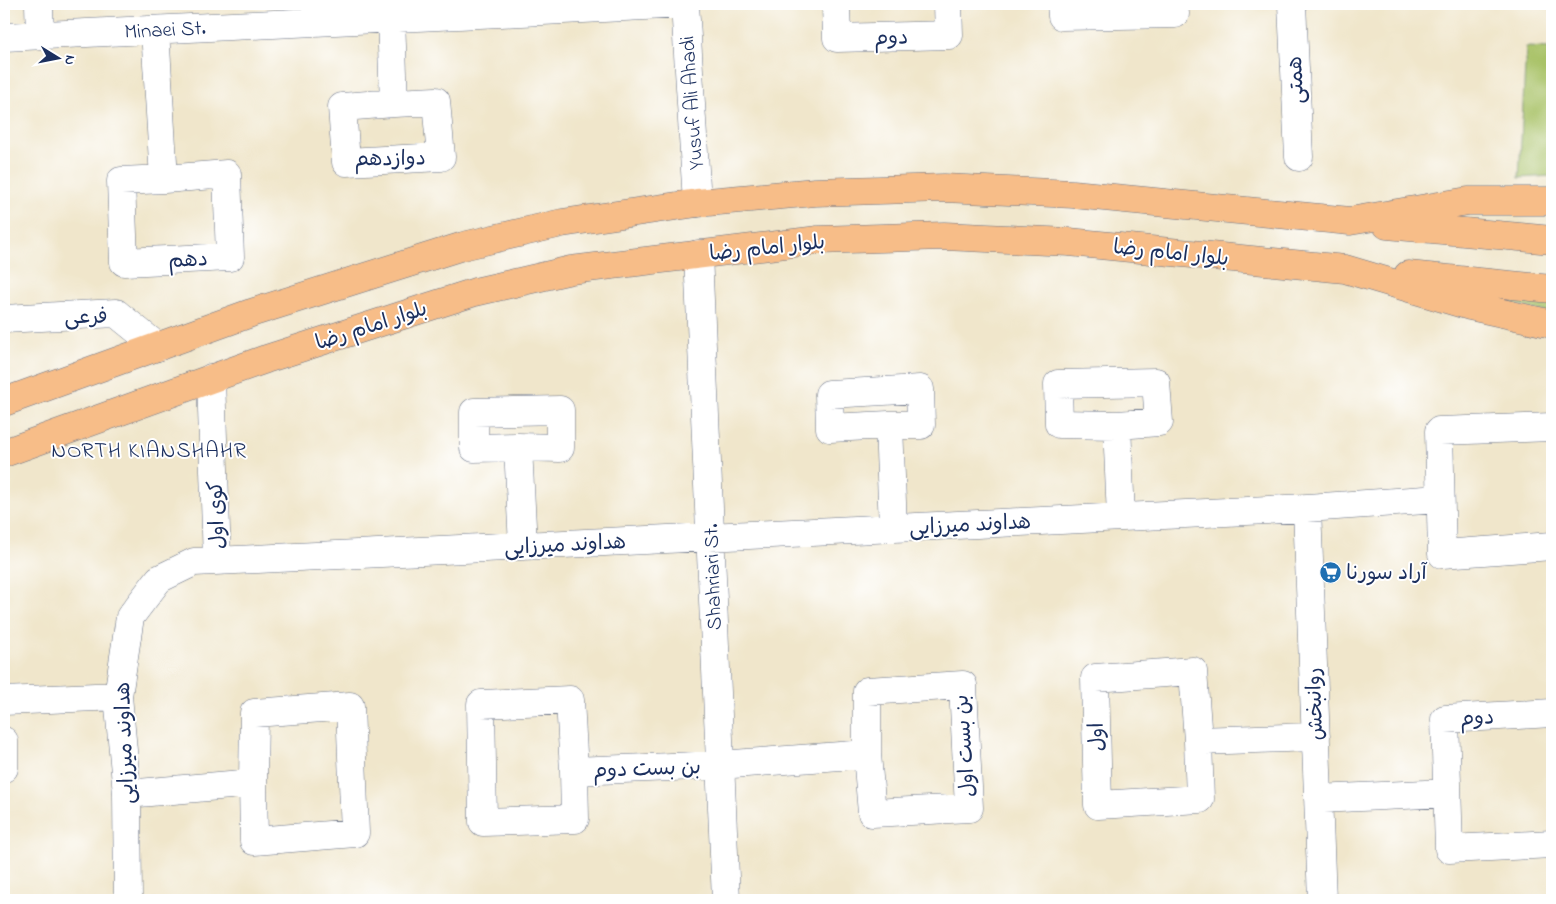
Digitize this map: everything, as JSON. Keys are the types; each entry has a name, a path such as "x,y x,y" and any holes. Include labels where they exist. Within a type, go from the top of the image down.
{"main road":[{"path":"4,402 251,313 463,246 562,222 697,203 815,192 944,188 1073,194 1552,240"},
{"path":"1350,221 1468,201 1552,201"},
{"name":"بلوار امام رضا","path":"4,453 266,359 475,292 571,270 818,240 944,236 1069,242 1345,269 1470,306 1552,324"},
{"path":"1345,269 1552,289"}],"street":[{"path":"39,4 40,36"},
{"name":"Minaei St.","path":"4,37 155,30 264,14 391,18 475,9 685,4"},
{"name":"Yusuf Ali Ahadi","path":"685,4 697,203"},
{"name":"دوم","path":"836,4 837,38 949,34 948,4"},
{"path":"1061,4 1062,16 1175,14 1174,4"},
{"name":"همتی","path":"1292,4 1298,157"},
{"path":"391,18 394,103"},
{"path":"155,30 164,179"},
{"name":"دهم","path":"227,174 230,257 124,262 121,181 164,179 227,174"},
{"name":"Shahriari St.","path":"698,254 726,900"},
{"name":"فرعی","path":"4,319 116,313 158,347"},
{"name":"کوی اول","path":"211,378 217,561"},
{"path":"1117,424 1122,517"},
{"path":"889,425 893,528"},
{"path":"1552,427 1439,431 1442,554 1552,546"},
{"path":"518,447 523,546"},
{"name":"هداوند میرزایی","path":"128,900 127,794 118,696 130,617 159,579 194,562 1307,508 1440,499"},
{"name":"روانبخش","path":"1307,508 1322,900"},
{"name":"اول","path":"1192,671 1198,741 1200,799 1098,805 1095,678 1192,671"},
{"name":"بن بست اول","path":"963,685 969,808 872,813 867,754 867,691 963,685"},
{"path":"4,701 118,696"},
{"name":"بن بست دوم","path":"570,700 574,770 575,819 483,822 481,704 570,700"},
{"path":"350,706 355,833 254,842 254,783 254,714 350,706"},
{"name":"دوم","path":"1552,713 1445,718 1449,849 1552,844"},
{"path":"1198,741 1316,737"},
{"path":"4,741 4,768"},
{"path":"720,765 867,754"},
{"name":"بن بست دوم","path":"574,770 720,765"},
{"path":"127,794 254,783"},
{"path":"1318,799 1447,793"}],"green space":[{"path":"1526,47 1552,48 1552,176 1519,178"},
{"path":"1446,287 1552,299 1552,314"}],"place":[{"name":"آراد سورنا","path":"1330,572"}],"district":[{"name":"NORTH KIANSHAHR","path":"149,449"}]}
